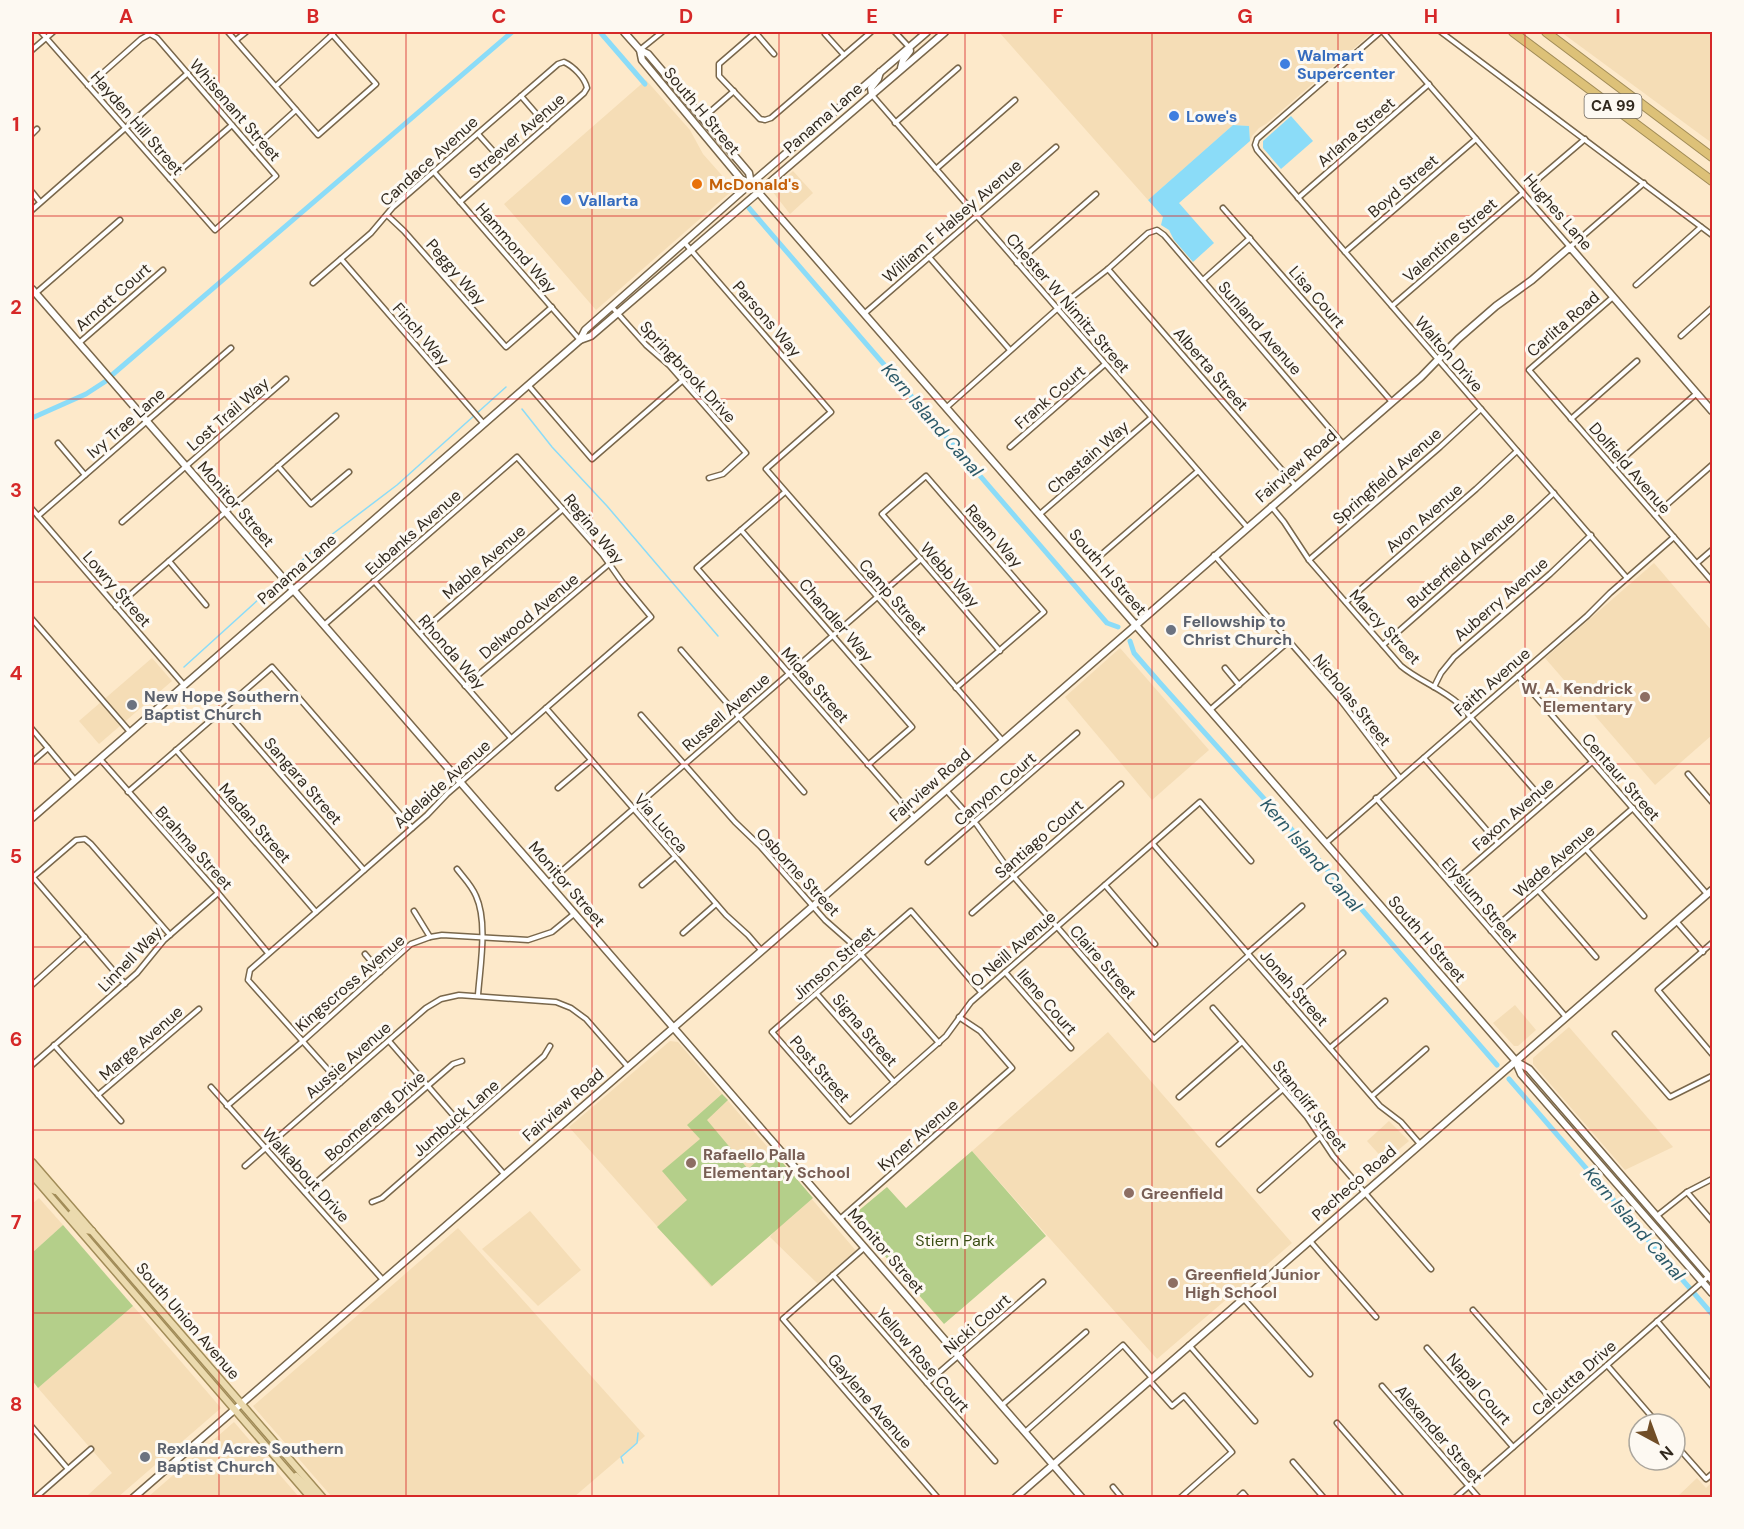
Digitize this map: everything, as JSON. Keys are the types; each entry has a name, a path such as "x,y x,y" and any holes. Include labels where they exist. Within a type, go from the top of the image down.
{"highway":[{"name":"CA 99","path":"1513,32 1713,181"},
{"name":"CA 99","path":"1546,32 1713,157"}],"main road":[{"name":"South Union Avenue","path":"32,1162 323,1497"},
{"path":"32,1169 49,1189 57,1191"},
{"name":"South Union Avenue","path":"32,1175 311,1497"},
{"path":"58,1206 64,1206 85,1230 92,1231"},
{"path":"286,1468 300,1478 318,1497"}],"street":[{"name":"Hayden Hill Street","path":"41,32 215,230"},
{"path":"32,50 53,32"},
{"path":"228,32 318,135 376,84 332,33 276,86"},
{"path":"236,40 246,32"},
{"name":"South H Street","path":"624,32 640,50 648,54 749,173 752,184 758,192 1515,1060 1529,1069 1711,1278"},
{"path":"640,50 662,32"},
{"path":"774,54 755,32 719,64 718,70 719,75 760,119 765,120 771,118 871,32"},
{"path":"895,32 910,51 903,60 901,69"},
{"name":"Panama Lane","path":"580,340 585,330 684,242 927,32"},
{"name":"Panama Lane","path":"32,818 580,340 591,336 945,32"},
{"name":"Hughes Lane","path":"1382,32 1713,411"},
{"name":"Walton Drive","path":"1382,32 1257,139 1255,145 1257,150 1628,578"},
{"path":"1441,32 1713,235"},
{"name":"Whisenant Street","path":"88,86 141,39 150,34 157,38 276,176 215,230"},
{"path":"825,34 844,55"},
{"name":"South H Street","path":"640,50 642,60 664,87 741,179 752,184"},
{"name":"Candace Avenue","path":"314,283 371,233 387,215 434,172 558,64 564,62 570,65 588,88"},
{"path":"896,123 958,68"},
{"path":"872,94 871,88 881,71"},
{"path":"32,210 188,74"},
{"name":"Arlana Street","path":"1298,198 1429,84"},
{"path":"664,87 692,113 703,118 734,91"},
{"name":"Streever Avenue","path":"460,201 588,88"},
{"name":"Chester W Nimitz Street","path":"872,94 1247,527"},
{"path":"521,96 547,126"},
{"path":"936,169 1015,100"},
{"path":"253,149 296,110"},
{"path":"170,179 232,125"},
{"path":"697,125 704,127 724,143"},
{"path":"32,134 37,129"},
{"path":"478,134 504,164"},
{"name":"Boyd Street","path":"1345,252 1476,138"},
{"path":"1537,180 1585,139"},
{"name":"William F Halsey Avenue","path":"865,313 1056,147"},
{"name":"Hammond Way","path":"434,172 580,340"},
{"name":"Fairview Road","path":"133,1497 1392,402 1496,306 1532,280 1644,183"},
{"path":"32,192 40,202"},
{"name":"Valentine Street","path":"1392,306 1523,193"},
{"path":"1017,263 1096,194"},
{"name":"Lisa Court","path":"1223,208 1392,402"},
{"name":"Peggy Way","path":"387,215 404,231 506,347 552,307"},
{"path":"34,291 120,220"},
{"path":"1636,285 1695,234 1701,226"},
{"name":"Sunland Avenue","path":"1108,268 1148,233 1157,230 1164,235 1343,444"},
{"path":"1203,280 1250,238"},
{"name":"Parsons Way","path":"684,242 831,412 766,469"},
{"path":"929,257 1010,350"},
{"name":"Finch Way","path":"341,259 484,424"},
{"path":"947,407 1057,309 1108,268"},
{"name":"Alberta Street","path":"1108,268 1295,485"},
{"name":"Arnott Court","path":"79,343 163,270"},
{"name":"Monitor Street","path":"34,291 1082,1497"},
{"name":"Carlita Road","path":"1529,370 1613,297"},
{"name":"Springbrook Drive","path":"612,307 646,345 683,380 746,453 723,474 709,478"},
{"path":"1681,336 1713,308"},
{"name":"Ivy Trae Lane","path":"38,516 231,348"},
{"path":"1571,418 1637,361"},
{"name":"Frank Court","path":"1010,447 1105,364"},
{"name":"Dolfield Avenue","path":"1529,370 1713,582"},
{"name":"Lost Trail Way","path":"122,522 286,379"},
{"path":"528,385 592,459 683,380"},
{"path":"1613,467 1697,393"},
{"name":"Springfield Avenue","path":"1309,560 1481,409"},
{"path":"116,607 336,416"},
{"name":"Chastain Way","path":"1040,514 1151,418"},
{"path":"58,443 85,475"},
{"name":"Avon Avenue","path":"1346,602 1517,451"},
{"name":"Regina Way","path":"518,456 651,617"},
{"name":"Eubanks Avenue","path":"324,625 518,456"},
{"path":"1655,515 1713,465"},
{"path":"278,466 312,504 349,472"},
{"name":"Camp Street","path":"766,469 1002,740"},
{"path":"1102,554 1198,471"},
{"name":"Webb Way","path":"926,476 882,514 1000,651"},
{"name":"Ream Way","path":"926,476 1044,612 1000,651"},
{"path":"741,530 785,491"},
{"name":"Butterfield Avenue","path":"1383,645 1554,493"},
{"name":"Marcy Street","path":"1271,506 1309,560 1383,645 1408,672 1452,698 1545,802"},
{"name":"Lowry Street","path":"32,509 184,685"},
{"name":"Mable Avenue","path":"420,633 563,509"},
{"name":"Midas Street","path":"741,530 698,568 914,817"},
{"name":"Chandler Way","path":"741,530 912,727 868,765"},
{"name":"Auberry Avenue","path":"1434,687 1441,673 1454,657 1550,574 1591,535"},
{"name":"Faith Avenue","path":"1326,843 1587,616 1674,537"},
{"path":"1697,563 1713,550"},
{"name":"Nicholas Street","path":"1214,555 1342,702 1400,778"},
{"name":"Russell Avenue","path":"548,883 921,559"},
{"path":"169,561 206,605"},
{"name":"Delwood Avenue","path":"465,686 609,564"},
{"name":"Rhonda Way","path":"374,581 511,738"},
{"name":"Adelaide Avenue","path":"303,1041 248,980 250,970 412,828 460,782 651,617"},
{"path":"32,619 130,732"},
{"path":"1210,710 1289,641"},
{"path":"681,650 804,792"},
{"path":"956,688 1000,651"},
{"path":"128,792 272,667 412,828"},
{"path":"1225,668 1239,685"},
{"name":"Centaur Street","path":"1518,676 1592,762 1710,892"},
{"name":"Sangara Street","path":"224,708 364,870"},
{"name":"Via Lucca","path":"546,708 716,904 761,950"},
{"name":"Osborne Street","path":"641,715 735,822 760,846 825,920 850,942 939,1043"},
{"path":"32,729 75,780"},
{"name":"Canyon Court","path":"928,862 1077,733"},
{"path":"32,762 48,748"},
{"name":"Madan Street","path":"176,750 316,912"},
{"path":"1423,757 1498,843"},
{"name":"Brahma Street","path":"100,759 268,953"},
{"path":"558,788 591,760"},
{"name":"Faxon Avenue","path":"1450,884 1592,762"},
{"path":"1688,774 1712,802"},
{"name":"Santiago Court","path":"972,914 1121,784"},
{"name":"Claire Street","path":"946,789 974,822 1014,877 1154,1039 1249,954"},
{"name":"Elysium Street","path":"1376,798 1566,1017"},
{"name":"O Neill Avenue","path":"850,1121 939,1043 981,992 1200,802 1251,861"},
{"name":"Wade Avenue","path":"1491,931 1633,808"},
{"path":"125,984 32,877 76,840 85,839 170,935"},
{"name":"Jonah Street","path":"1153,844 1380,1106 1401,1122 1420,1144"},
{"path":"1586,849 1644,916"},
{"path":"642,885 675,857"},
{"path":"457,869 472,889 480,905 482,938 478,995"},
{"path":"1105,885 1155,944"},
{"path":"1538,890 1596,957"},
{"name":"Pacheco Road","path":"1014,1497 1710,892"},
{"name":"Linnell Way","path":"32,1065 137,973 170,935 218,893"},
{"path":"683,933 716,904"},
{"path":"1249,954 1302,906"},
{"path":"414,911 430,937"},
{"name":"Jimson Street","path":"772,1032 911,911 981,992"},
{"name":"Kingscross Avenue","path":"227,1106 411,944 442,935 519,940 537,938 552,932 575,914"},
{"path":"1676,921 1702,952"},
{"path":"32,985 85,937"},
{"path":"1713,944 1658,990 1713,1054"},
{"path":"1289,1001 1343,953"},
{"path":"365,954 380,972"},
{"name":"Ilene Court","path":"1005,972 1071,1048"},
{"name":"Signa Street","path":"817,993 894,1082"},
{"name":"Aussie Avenue","path":"245,1166 426,1008 459,995 547,1000 564,1004 586,1018 628,1066"},
{"path":"1330,1048 1385,1001"},
{"name":"Stancliff Street","path":"1212,1008 1307,1117 1333,1156 1431,1269"},
{"name":"Marge Avenue","path":"98,1095 198,1009"},
{"name":"Kyner Avenue","path":"840,1219 1012,1068 980,1031 959,1017"},
{"name":"Post Street","path":"772,1032 850,1121"},
{"path":"1615,1034 1670,1097 1713,1076"},
{"path":"303,1041 340,1083"},
{"path":"389,1041 504,1174"},
{"path":"1179,1097 1242,1042"},
{"path":"54,1045 121,1121"},
{"name":"Jumbuck Lane","path":"372,1202 382,1198 544,1056 550,1046"},
{"path":"1372,1096 1426,1048"},
{"name":"South H Street","path":"1515,1060 1521,1074 1713,1293"},
{"name":"Boomerang Drive","path":"305,1192 453,1064 462,1061"},
{"name":"Walkabout Drive","path":"211,1087 383,1280"},
{"path":"1219,1144 1283,1089"},
{"path":"1556,1113 1582,1138 1589,1137"},
{"path":"1260,1190 1320,1137"},
{"path":"1621,1188 1648,1213 1658,1215 1687,1192 1713,1179"},
{"path":"1687,1192 1713,1221"},
{"path":"1310,1240 1376,1317"},
{"path":"833,1275 864,1247"},
{"name":"Gaylene Avenue","path":"833,1275 783,1319 938,1497"},
{"name":"Yellow Rose Court","path":"833,1275 995,1461"},
{"name":"Calcutta Drive","path":"1455,1497 1689,1293 1711,1278"},
{"name":"Nicki Court","path":"927,1383 1043,1282"},
{"path":"1244,1298 1310,1374"},
{"path":"1473,1310 1558,1407"},
{"path":"1657,1322 1713,1386"},
{"path":"1002,1405 1086,1332"},
{"path":"1025,1432 1123,1345 1172,1406 1184,1396 1232,1452 1180,1497"},
{"path":"1189,1345 1255,1421"},
{"name":"Napal Court","path":"1428,1348 1513,1447"},
{"path":"1607,1365 1648,1412"},
{"name":"Alexander Street","path":"1382,1386 1479,1497"},
{"path":"1337,1423 1402,1497"},
{"path":"32,1427 68,1469"},
{"path":"35,1497 91,1449"},
{"path":"1687,1457 1706,1479 1713,1473"},
{"path":"1293,1462 1324,1497"},
{"path":"1113,1487 1122,1497"},
{"path":"1238,1497 1243,1493 1247,1497"}],"shaded area":[{"path":"999,32 1373,32 1259,128 1250,141 1249,126 1233,125 1148,200"},
{"path":"1561,32 1712,32 1712,143 1701,135"},
{"path":"646,80 690,130 703,154 734,189 596,310 504,204"},
{"path":"793,171 813,193 790,214 772,191"},
{"name":"W. A. Kendrick Elementary","path":"1654,563 1712,631 1712,735 1655,785 1545,658"},
{"path":"1120,648 1209,750 1152,800 1065,697"},
{"path":"152,658 172,681 99,744 79,721"},
{"path":"1515,1005 1536,1030 1518,1046 1514,1046 1493,1023"},
{"path":"1569,1027 1673,1147 1625,1170 1533,1064 1533,1058"},
{"name":"Greenfield","path":"1108,1032 1292,1243 1157,1359 972,1151"},
{"name":"Rafaello Palla Elementary School","path":"670,1041 678,1042 857,1252 818,1284 770,1237 774,1232 711,1287 569,1127"},
{"path":"1389,1121 1409,1141 1385,1161 1367,1141"},
{"path":"39,1198 63,1225 32,1253 32,1204"},
{"path":"530,1211 581,1270 538,1306 482,1249"},
{"path":"458,1228 645,1436 574,1497 332,1497 253,1406"},
{"path":"133,1306 221,1408 118,1497 91,1497 88,1495 112,1473 38,1388"},
{"path":"234,1422 299,1497 148,1497"},
{"path":"1697,1478 1706,1488 1712,1482 1712,1497 1677,1497"}],"green space":[{"path":"722,1094 728,1100 707,1120 748,1169 771,1149 813,1198 712,1286 657,1227 687,1200 662,1171 700,1139 687,1125"},
{"name":"Stiern Park","path":"972,1151 1046,1236 944,1324 851,1217 887,1187 906,1208"},
{"path":"63,1225 133,1306 38,1388 32,1380 32,1253"}],"water":[{"path":"1291,116 1313,141 1281,169 1263,148 1263,141"},
{"path":"1233,125 1249,126 1250,141 1179,203 1214,243 1193,262 1174,240 1169,230 1161,225 1163,217 1148,200"}],"waterway":[{"path":"112,375 512,32"},
{"name":"Kern Island Canal","path":"600,32 645,84"},
{"name":"Kern Island Canal","path":"749,208 1107,623 1118,627"},
{"path":"32,418 86,394 106,381"},
{"path":"285,576 322,542 397,485 506,387"},
{"path":"522,409 552,447 607,506 718,636"},
{"path":"184,667 281,579"},
{"name":"Kern Island Canal","path":"1130,641 1134,653 1311,851 1497,1065"},
{"name":"Kern Island Canal","path":"1509,1079 1712,1314"},
{"path":"623,1463 621,1457 637,1443 638,1433"}],"place":[{"name":"Walmart Supercenter","path":"1285,64"},
{"name":"Lowe's","path":"1174,116"},
{"name":"McDonald's","path":"697,184"},
{"name":"Vallarta","path":"566,200"},
{"name":"Fellowship to Christ Church","path":"1171,630"},
{"name":"W. A. Kendrick Elementary","path":"1645,697"},
{"name":"New Hope Southern Baptist Church","path":"132,705"},
{"name":"Rafaello Palla Elementary School","path":"691,1163"},
{"name":"Greenfield","path":"1129,1193"},
{"name":"Greenfield Junior High School","path":"1173,1283"},
{"name":"Rexland Acres Southern Baptist Church","path":"145,1457"}]}
